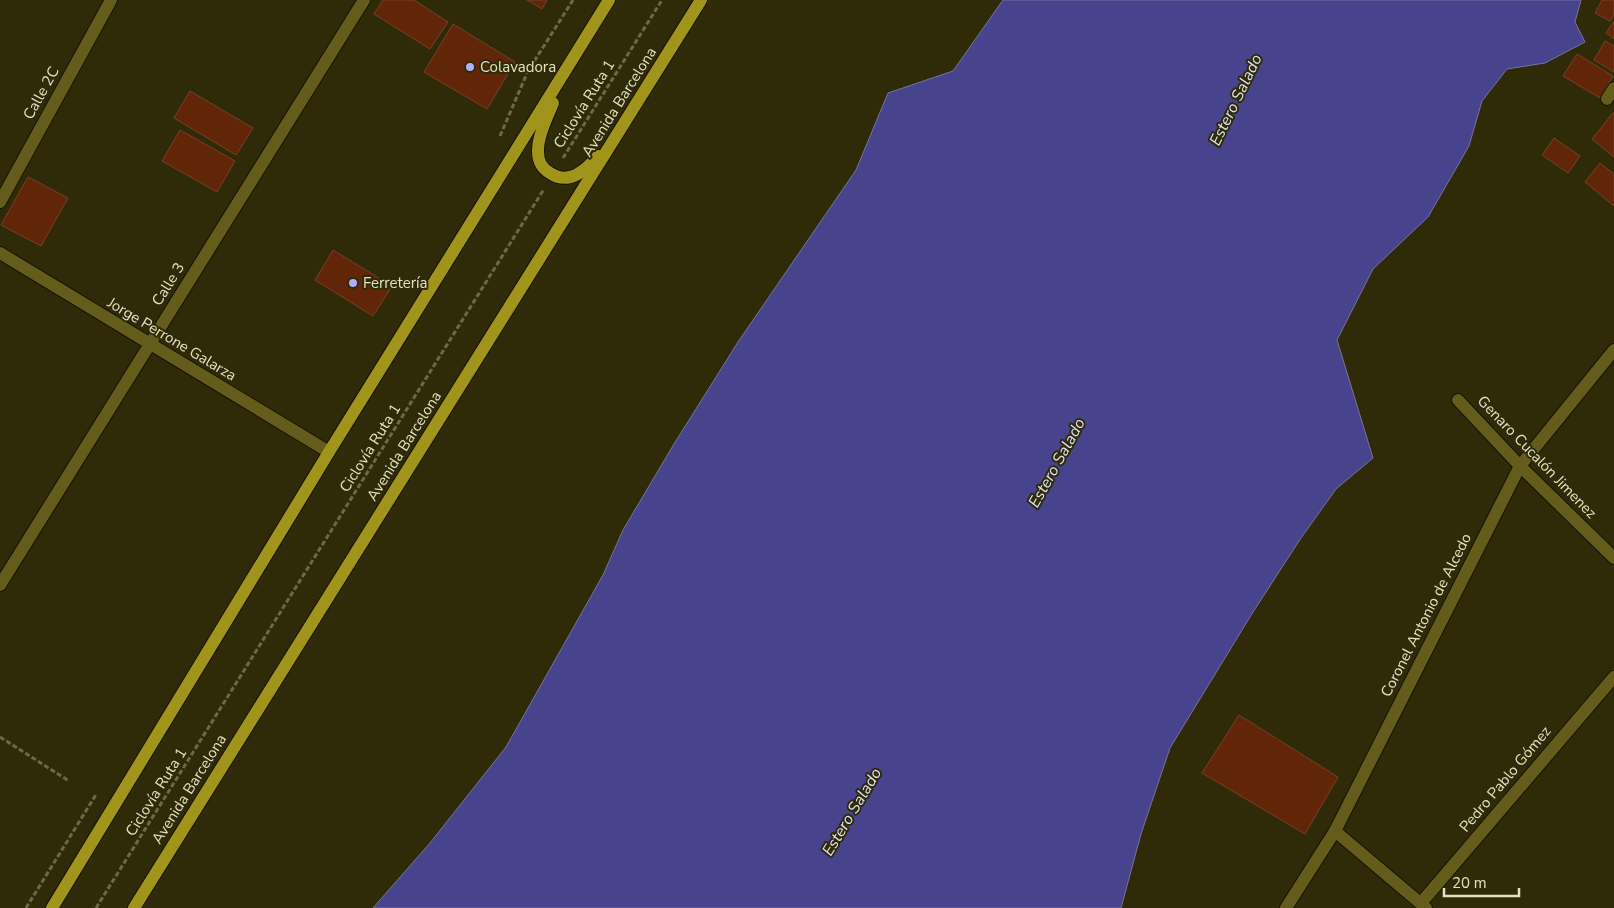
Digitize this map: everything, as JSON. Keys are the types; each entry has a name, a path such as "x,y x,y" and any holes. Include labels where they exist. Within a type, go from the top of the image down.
{"main road":[{"path":"52,908 329,452 563,78 609,0"},
{"name":"Avenida Barcelona","path":"134,908 701,0"},
{"path":"563,78 538,148 540,165 553,175 570,178 583,171 624,124"}],"street":[{"name":"Calle 2C","path":"0,202 111,0"},
{"name":"Calle 3","path":"0,585 364,0"},
{"path":"1607,99 1614,88"},
{"name":"Jorge Perrone Galarza","path":"0,253 149,345 329,452"},
{"name":"Coronel Antonio de Alcedo","path":"1286,908 1335,831 1520,466 1614,350"},
{"name":"Genaro Cucalón Jimenez","path":"1458,400 1520,466 1614,558"},
{"name":"Pedro Pablo Gómez","path":"1424,906 1614,677"},
{"path":"1335,831 1424,906"}],"path":[{"name":"Ciclovía Ruta 1","path":"96,908 662,0"},
{"path":"0,737 69,781"}],"water":[{"name":"Estero Salado","path":"1003,0 1581,0 1575,22 1585,42 1545,63 1507,69 1482,101 1469,146 1428,217 1373,269 1337,340 1373,458 1336,489 1301,538 1253,612 1170,748 1141,834 1121,908 373,908 430,843 506,747 603,575 623,530 674,444 738,342 856,170 888,93 953,71"}],"building":[{"path":"383,0 414,0 448,22 430,49 374,14"},
{"path":"527,0 547,0 542,9"},
{"path":"1602,0 1614,0 1614,15 1610,21 1595,13"},
{"path":"1614,21 1614,39 1606,33"},
{"name":"Colavadora","path":"453,24 515,62 487,109 424,72"},
{"path":"1605,41 1614,46 1614,72 1594,60"},
{"path":"1577,54 1613,76 1600,98 1563,76"},
{"path":"190,91 253,128 236,155 174,118"},
{"path":"1614,113 1614,157 1592,139"},
{"path":"180,130 235,161 217,192 162,161"},
{"path":"1554,138 1580,156 1568,173 1542,155"},
{"path":"1600,163 1614,174 1614,206 1585,182"},
{"path":"28,177 68,198 41,246 1,225"},
{"name":"Ferretería","path":"333,250 392,286 373,316 315,280"},
{"path":"1239,715 1338,777 1305,834 1202,773"}],"place":[{"name":"Colavadora","path":"470,67"},
{"name":"Ferretería","path":"353,283"}]}
